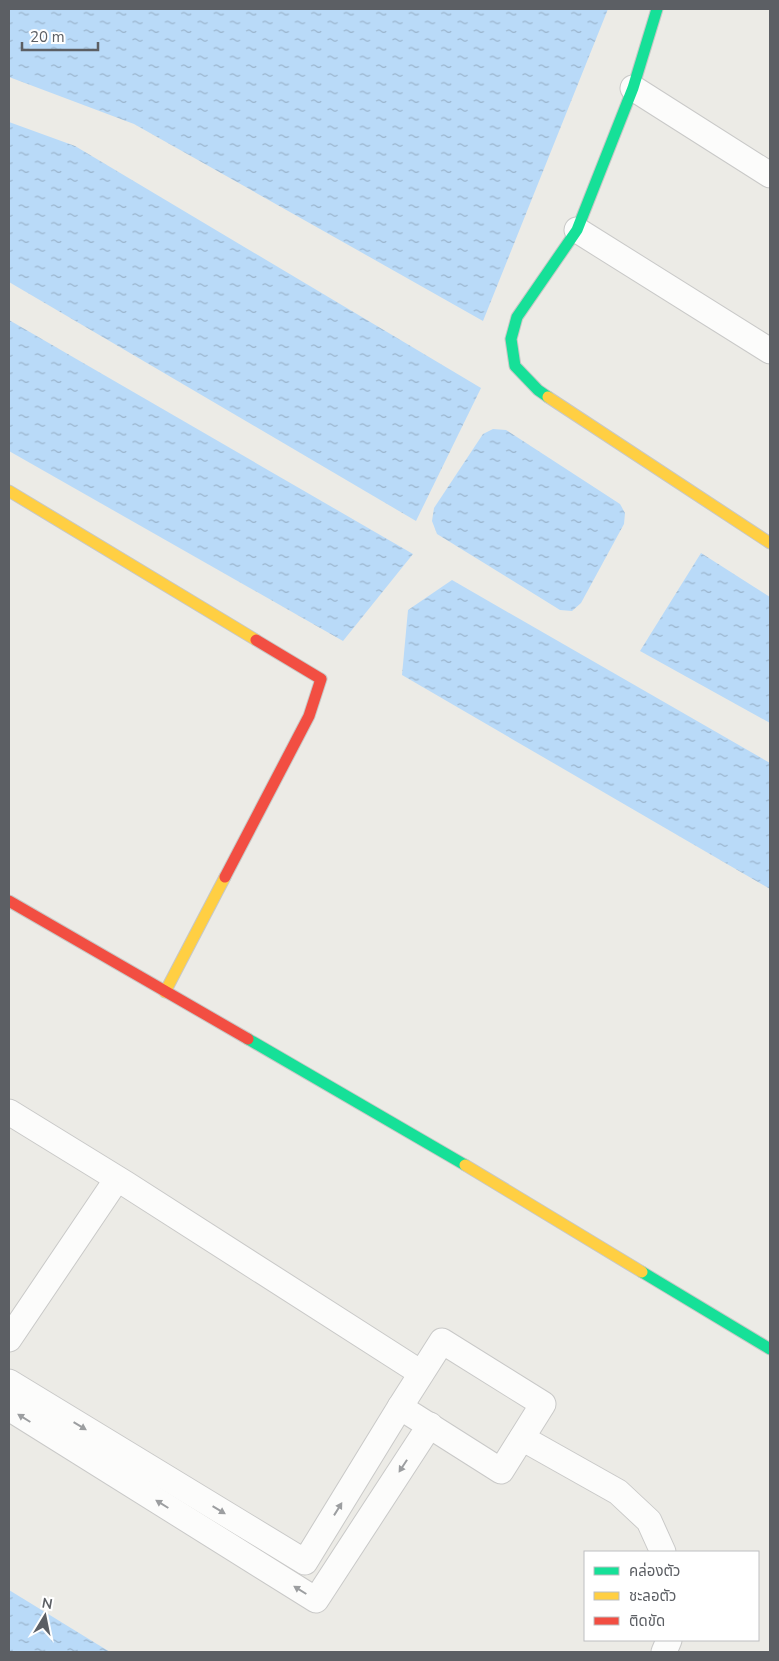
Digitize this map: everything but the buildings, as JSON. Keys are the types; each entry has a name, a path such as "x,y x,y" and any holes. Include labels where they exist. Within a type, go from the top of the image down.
{"street":[{"path":"657,9 633,88 577,230 517,317 511,339 515,366 538,390 770,544"},
{"path":"633,88 770,175"},
{"path":"577,230 770,351"},
{"path":"9,491 321,679 309,716 165,992"},
{"path":"9,900 501,1186 770,1349"},
{"path":"9,1112 422,1373"},
{"path":"9,1339 117,1179"},
{"path":"9,1382 305,1562 400,1408 442,1341 544,1404 501,1471 400,1408"},
{"path":"9,1408 316,1600 430,1425"},
{"path":"522,1438 618,1492 649,1521 663,1551"},
{"path":"274,1574 291,1553"}],"water":[{"path":"9,9 608,9 483,321 134,124 9,77"},
{"path":"9,122 75,146 481,388 416,521 9,282"},
{"path":"9,320 413,554 343,641 9,451"},
{"path":"493,429 506,430 620,504 625,513 624,524 581,603 572,611 560,610 437,534 432,521 434,508 483,434"},
{"path":"701,553 770,597 770,723 640,651"},
{"path":"452,580 770,763 770,889 402,675 408,610"},
{"path":"9,1590 110,1652 9,1652"}],"traffic: fast":[{"path":"548,397 538,390 515,366 511,339 517,317 577,230 633,88 657,9"},
{"path":"248,1039 465,1165"},
{"path":"642,1272 770,1349"}],"traffic: slow":[{"path":"548,397 770,543"},
{"path":"9,491 256,640"},
{"path":"165,992 225,877"},
{"path":"465,1165 642,1272"}],"traffic: jam":[{"path":"225,877 309,716 321,679 256,640"},
{"path":"9,901 248,1039"}]}
